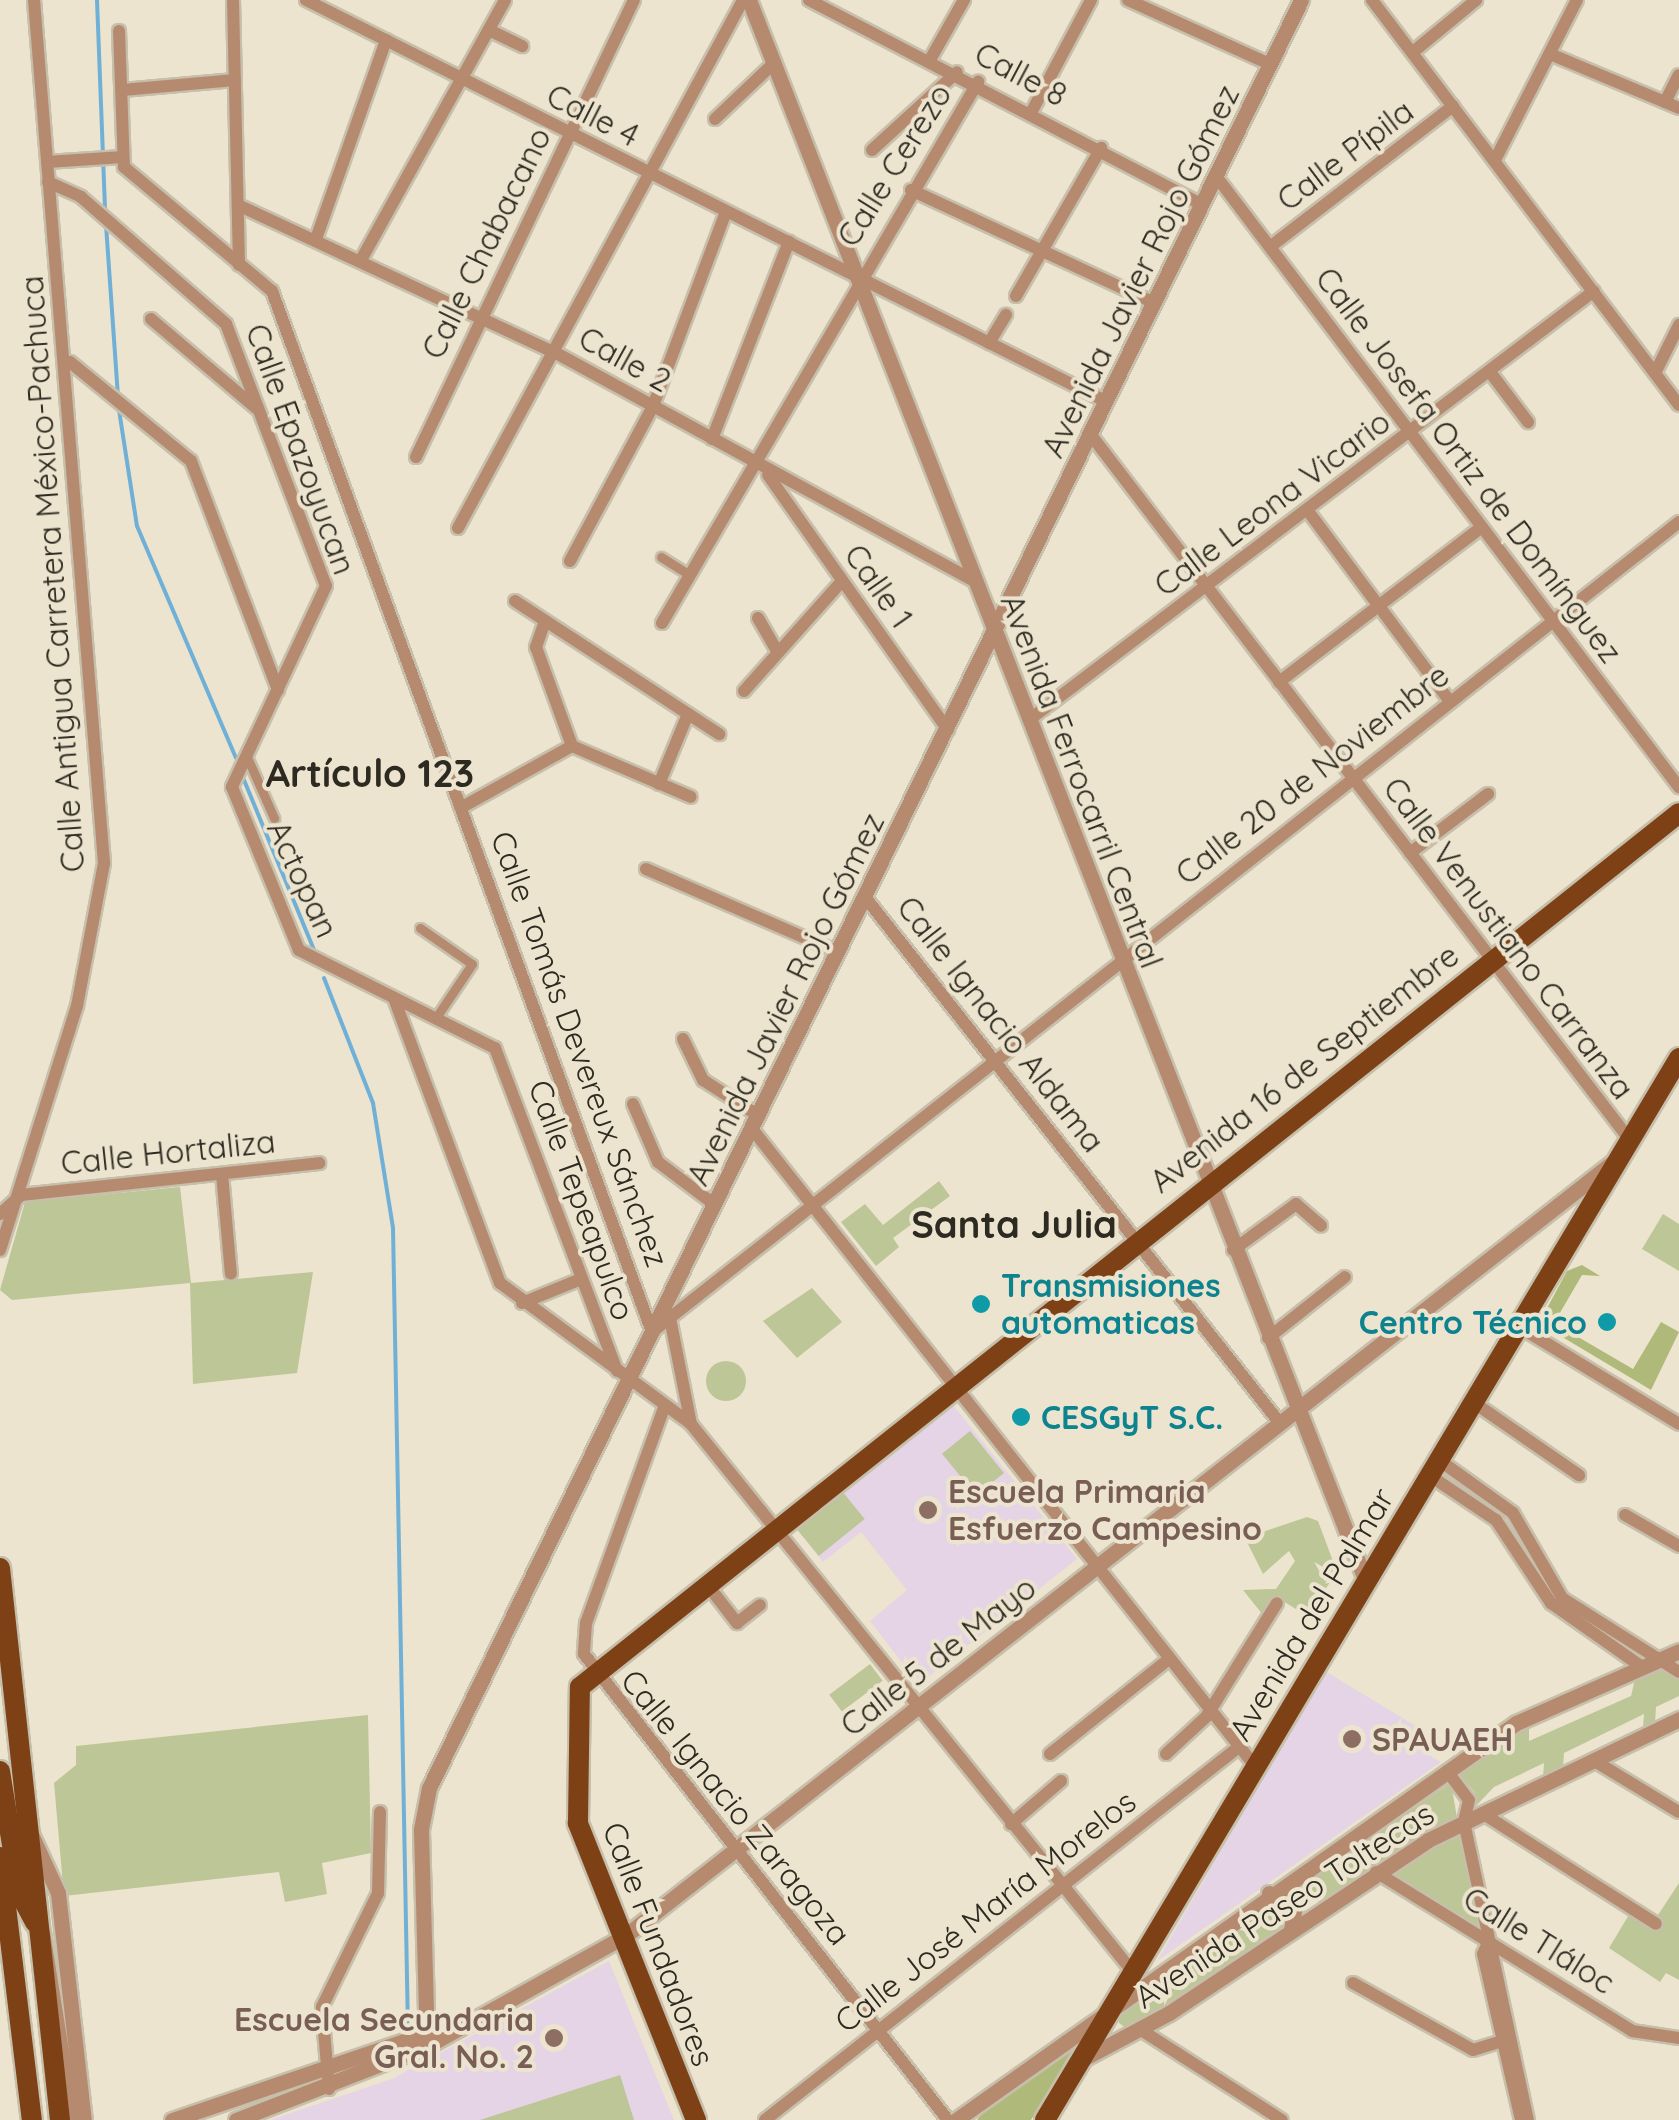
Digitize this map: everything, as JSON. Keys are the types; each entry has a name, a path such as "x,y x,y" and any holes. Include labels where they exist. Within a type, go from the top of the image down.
{"main road":[{"name":"Avenida 16 de Septiembre","path":"592,1671 1679,813"},
{"name":"Avenida del Palmar","path":"1045,2120 1679,1058"},
{"path":"0,1568 60,2120"},
{"name":"Calle Fundadores","path":"592,1671 576,1712 578,1823 696,2120"},
{"path":"0,1770 20,1894 38,1924"},
{"path":"0,1857 32,2120"}],"street":[{"name":"Calle Antigua Carretera México-Pachuca","path":"1,1243 22,1195 77,1006 104,863 70,362 46,162 34,0"},
{"path":"233,0 240,265"},
{"name":"Calle 4","path":"306,0 1107,402"},
{"path":"361,260 505,0"},
{"name":"Calle Chabacano","path":"416,457 634,0"},
{"path":"458,528 746,0"},
{"name":"Avenida Ferrocarril Central","path":"746,0 1122,959 1205,1185 1366,1582"},
{"name":"Calle 8","path":"809,0 978,82 1202,205"},
{"path":"931,58 964,0"},
{"path":"1032,111 1091,0"},
{"path":"1128,0 1270,64"},
{"name":"Avenida Javier Rojo Gómez","path":"425,2040 422,1808 623,1375 652,1332 756,1124 1301,0"},
{"path":"1372,0 1679,405"},
{"path":"1413,52 1476,0"},
{"path":"1495,160 1577,0"},
{"path":"489,30 522,46"},
{"path":"46,162 115,160 123,90 119,31"},
{"path":"316,238 386,40"},
{"path":"1550,54 1672,105 1679,75"},
{"path":"714,119 772,64"},
{"path":"872,150 957,72"},
{"path":"123,90 236,80"},
{"name":"Calle Cerezo","path":"662,623 857,278 978,82"},
{"name":"Calle Pípila","path":"1270,246 1454,106"},
{"path":"1016,296 1101,148"},
{"name":"Calle Tomás Devereux Sánchez","path":"115,160 272,291 464,806 652,1332"},
{"name":"Calle Josefa Ortiz de Domínguez","path":"1216,176 1679,787"},
{"name":"Calle Epazoyucan","path":"48,182 95,209 220,315 327,594 278,690"},
{"path":"911,190 1154,303"},
{"name":"Calle 2","path":"238,205 556,353 767,473 974,582"},
{"path":"570,561 653,406 726,212"},
{"path":"712,439 789,242"},
{"name":"Calle Leona Vicario","path":"1028,720 1594,291"},
{"path":"989,343 1006,315"},
{"path":"151,319 258,410"},
{"path":"1655,373 1679,325"},
{"path":"70,362 191,461 278,690"},
{"path":"1490,372 1528,422"},
{"path":"72,405 106,394"},
{"name":"Calle Venustiano Carranza","path":"1091,435 1410,852 1488,961 1629,1139"},
{"name":"Calle 1","path":"767,473 948,730"},
{"path":"1308,511 1449,700"},
{"name":"Calle 20 de Noviembre","path":"652,1332 993,1059 1679,522"},
{"path":"1278,682 1482,527"},
{"path":"660,558 688,574"},
{"path":"744,691 841,582"},
{"path":"515,601 719,734"},
{"path":"758,618 778,652"},
{"path":"544,622 536,647 572,746 691,797"},
{"name":"Actopan","path":"278,690 232,787 303,957 496,1048"},
{"path":"659,784 688,714"},
{"path":"464,806 572,746"},
{"path":"247,757 274,818"},
{"path":"1410,852 1488,794"},
{"path":"646,868 838,952"},
{"name":"Calle Ignacio Aldama","path":"865,897 1280,1422"},
{"path":"420,928 472,964 435,1019"},
{"path":"395,1000 486,1262 522,1303 691,1424 916,1709 1132,1972"},
{"path":"683,1039 703,1080 756,1124 955,1386 1255,1766"},
{"name":"Calle Tepeapulco","path":"496,1048 581,1280 623,1375"},
{"path":"632,1104 658,1162 716,1205"},
{"name":"Calle 5 de Mayo","path":"236,2120 329,2089 464,2023 625,1936 1618,1158"},
{"name":"Calle Hortaliza","path":"22,1195 320,1164"},
{"path":"222,1174 231,1274"},
{"path":"0,1214 22,1195"},
{"path":"1232,1250 1296,1204 1321,1226"},
{"path":"1268,1338 1346,1277"},
{"path":"522,1303 581,1280"},
{"path":"670,1318 691,1424"},
{"path":"1518,1326 1679,1424"},
{"path":"1472,1402 1579,1475"},
{"path":"592,1671 586,1623 666,1406"},
{"path":"1434,1467 1513,1514 1562,1598 1650,1664 1679,1672"},
{"path":"1625,1515 1679,1546"},
{"path":"706,1583 736,1622 760,1604"},
{"path":"1166,1754 1211,1710 1278,1604"},
{"name":"Avenida Paseo Toltecas","path":"956,2120 1116,2001 1516,1723 1679,1651"},
{"path":"1050,1754 1169,1659"},
{"name":"Calle Ignacio Zaragoza","path":"592,1671 948,2120"},
{"name":"Avenida Paseo Toltecas","path":"1081,2060 1141,2030 1376,1872 1464,1822 1679,1719"},
{"name":"Calle José María Morelos","path":"765,2120 1240,1746"},
{"path":"1593,1760 1679,1812"},
{"path":"1448,1771 1466,1787 1464,1822 1489,1940 1482,1954 1524,2120"},
{"path":"1011,1824 1061,1781"},
{"path":"329,2089 331,2068 322,2007 378,1893 380,1812"},
{"path":"1482,1813 1656,1924"},
{"path":"30,1832 58,1893 84,2120"},
{"path":"1300,1872 1297,1897 1318,1910"},
{"name":"Calle Tláloc","path":"1376,1872 1632,2031 1679,2038"},
{"path":"1268,1894 1290,1898 1291,1929"},
{"path":"38,1924 52,1952 72,2120"},
{"path":"1353,1983 1474,2050 1506,2040"},
{"path":"1141,2030 1282,2120"},
{"name":"Calle 5 de Mayo","path":"172,2120 425,2040"},
{"path":"1252,2120 1261,2107"}],"shaded area":[{"name":"Escuela Primaria Esfuerzo Campesino","path":"952,1404 1077,1559 919,1684 870,1621 907,1590 861,1532 823,1562 796,1528"},
{"path":"1325,1671 1424,1731 1415,1747 1441,1762 1157,1961"},
{"name":"Escuela Secundaria Gral. No. 2","path":"609,1961 674,2120 270,2120 392,2079"}],"green space":[{"path":"939,1181 950,1196 893,1238 899,1247 876,1266 841,1222 865,1204 883,1225"},
{"path":"180,1187 191,1283 313,1272 297,1373 193,1384 190,1283 12,1300 0,1290 25,1202"},
{"path":"1663,1214 1679,1224 1679,1271 1642,1249"},
{"path":"1582,1265 1600,1276 1582,1275 1554,1323 1633,1369 1661,1322 1679,1332 1651,1390 1539,1323 1567,1271"},
{"path":"812,1288 842,1322 797,1358 763,1321"},
{"path":"726,1361 740,1367 746,1381 740,1395 726,1401 712,1395 706,1381 712,1367"},
{"path":"970,1431 1004,1473 976,1496 942,1454"},
{"path":"842,1491 865,1519 819,1556 796,1528"},
{"path":"1307,1517 1318,1521 1337,1572 1307,1616 1275,1596 1263,1615 1243,1590 1276,1589 1295,1561 1289,1551 1263,1574 1245,1538"},
{"path":"870,1664 883,1681 842,1711 829,1695"},
{"path":"1662,1670 1679,1678 1679,1696 1656,1707 1655,1723 1643,1728 1644,1714 1564,1753 1563,1767 1543,1778 1544,1763 1494,1787 1472,1810 1475,1793 1457,1771 1529,1724 1529,1741 1631,1696 1635,1679"},
{"path":"368,1715 371,1853 322,1863 327,1894 285,1902 279,1872 64,1896 54,1783 76,1765 76,1746"},
{"path":"1451,1783 1457,1818 1322,1902 1302,1899 1298,1886"},
{"path":"1459,1834 1483,1930 1480,1931 1389,1875"},
{"path":"1679,1883 1679,1980 1666,1973 1660,1982 1609,1948 1636,1903 1658,1915"},
{"path":"1268,1901 1291,1907 1284,1928 1157,2016 1127,2029 1119,2023 1118,2011"},
{"path":"1078,2041 1031,2120 977,2120 988,2105"},
{"path":"620,2075 634,2120 480,2120"}],"waterway":[{"path":"97,0 105,211"},
{"path":"106,225 118,396"},
{"path":"119,410 137,526 236,758"},
{"path":"244,780 315,952"},
{"path":"324,978 373,1103 393,1228 408,2032"}],"place":[{"name":"Transmisiones automaticas","path":"981,1304"},
{"name":"Centro Técnico","path":"1607,1322"},
{"name":"CESGyT S.C.","path":"1021,1417"},
{"name":"Escuela Primaria Esfuerzo Campesino","path":"928,1510"},
{"name":"SPAUAEH","path":"1352,1739"},
{"name":"Escuela Secundaria Gral. No. 2","path":"554,2038"}],"district":[{"name":"Artículo 123","path":"370,774"},
{"name":"Santa Julia","path":"1014,1225"}]}
